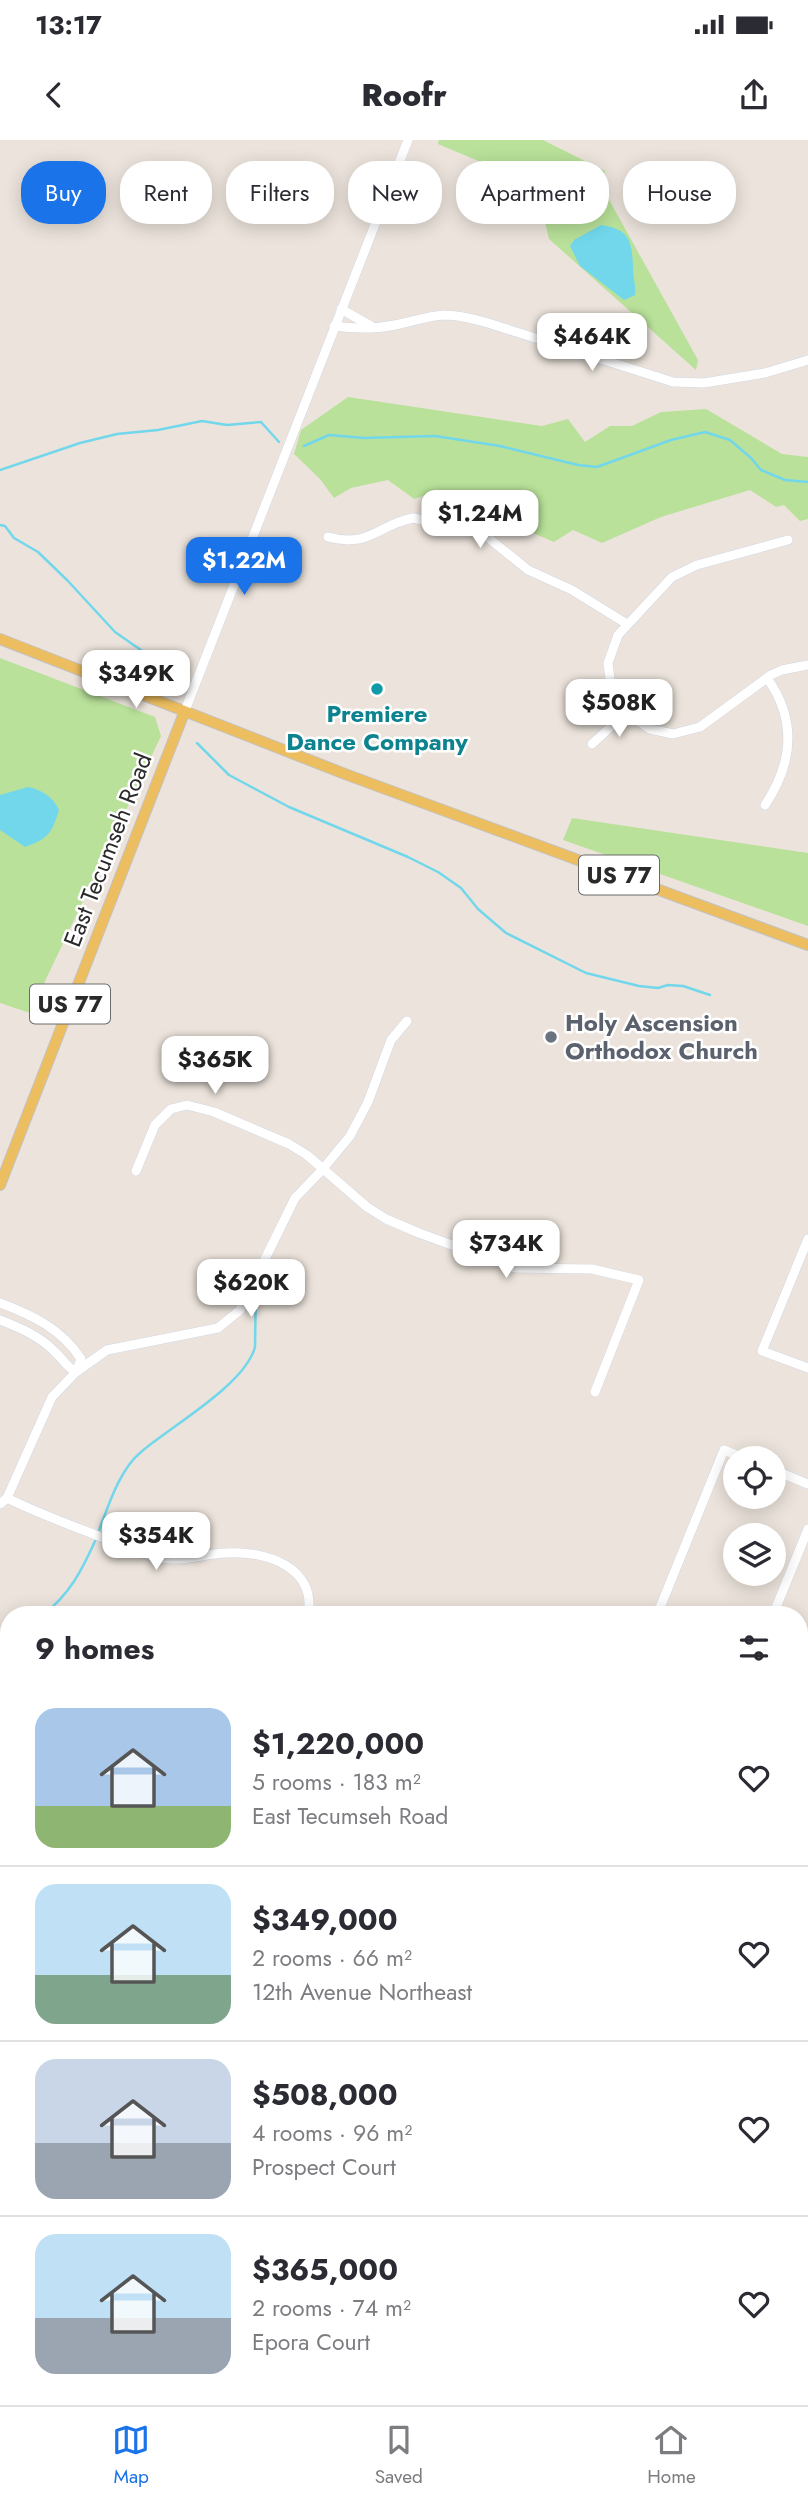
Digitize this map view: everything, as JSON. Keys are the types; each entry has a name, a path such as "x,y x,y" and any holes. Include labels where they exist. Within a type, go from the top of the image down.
{"main road":[{"path":"0,639 184,713"},
{"name":"US 77","path":"184,713 808,945"},
{"name":"East Tecumseh Road","path":"0,1185 184,713"}],"street":[{"name":"East Tecumseh Road","path":"184,713 408,140"},
{"path":"341,309 371,326"},
{"path":"334,326 361,329 446,315 468,318 659,379 689,384 765,373 808,360"},
{"path":"328,537 342,540 361,539 402,520 413,518 476,531 496,542 528,570 572,590 626,624"},
{"path":"788,540 680,572 664,583 626,624 614,642 608,663 612,688 626,712 642,725 658,732 673,734 690,731 709,721 782,670 808,665"},
{"path":"765,805 779,783 789,737 784,706 767,678"},
{"path":"592,744 626,712"},
{"path":"310,1606 306,1585 296,1571 275,1561 227,1552 184,1560 160,1558 4,1501 52,1396 76,1372 107,1350 218,1328 240,1310 295,1198 350,1136 368,1102 391,1040 407,1021"},
{"path":"136,1171 155,1125 171,1109 187,1105 214,1112 289,1144 307,1155 367,1207 386,1219 515,1268 592,1269 639,1280 595,1392"},
{"path":"808,1239 762,1351 808,1368"},
{"path":"0,1303 34,1317 60,1334 81,1359 76,1372"},
{"path":"0,1320 38,1338 55,1352 68,1368 76,1372"},
{"path":"661,1606 723,1452"},
{"path":"786,1475 808,1484"},
{"path":"777,1606 808,1529"}],"green space":[{"path":"439,140 543,140 585,161 478,161 438,144"},
{"path":"609,200 698,360 696,370 549,239 546,224 609,224"},
{"path":"348,397 542,426 568,419 585,442 610,426 632,426 661,412 706,409 782,454 808,457 808,519 800,521 784,505 776,507 750,490 661,517 602,543 573,530 554,542 533,533 499,528 479,516 452,513 438,491 414,499 388,480 351,488 334,498 320,479 294,454 301,430"},
{"path":"0,658 155,717 161,736 30,1013 0,1003"},
{"path":"572,818 808,853 808,926 563,840"}],"water":[{"path":"601,225 624,233 630,244 635,295 624,300 580,266 570,246 574,240"},
{"path":"28,787 46,795 54,801 59,810 48,834 25,847 0,830 0,795"}],"waterway":[{"path":"0,470 80,443 117,434 158,430 202,421 227,425 261,422 279,442"},
{"path":"304,446 329,435 364,438 435,436 500,446 597,467 671,440 705,432 730,440 761,470 785,480 808,482"},
{"path":"0,525 5,526 14,538 38,552 115,632 161,664 164,674"},
{"path":"197,743 229,775 289,807 438,872 461,888 478,909 506,933 586,973 639,986 683,986 710,995"},
{"path":"98,1533 115,1490 133,1460 222,1390 248,1361 255,1347 256,1286"},
{"path":"53,1606 74,1581 96,1539"}],"place":[{"name":"Premiere Dance Company","path":"377,689"},
{"name":"Holy Ascension Orthodox Church","path":"551,1037"}]}
